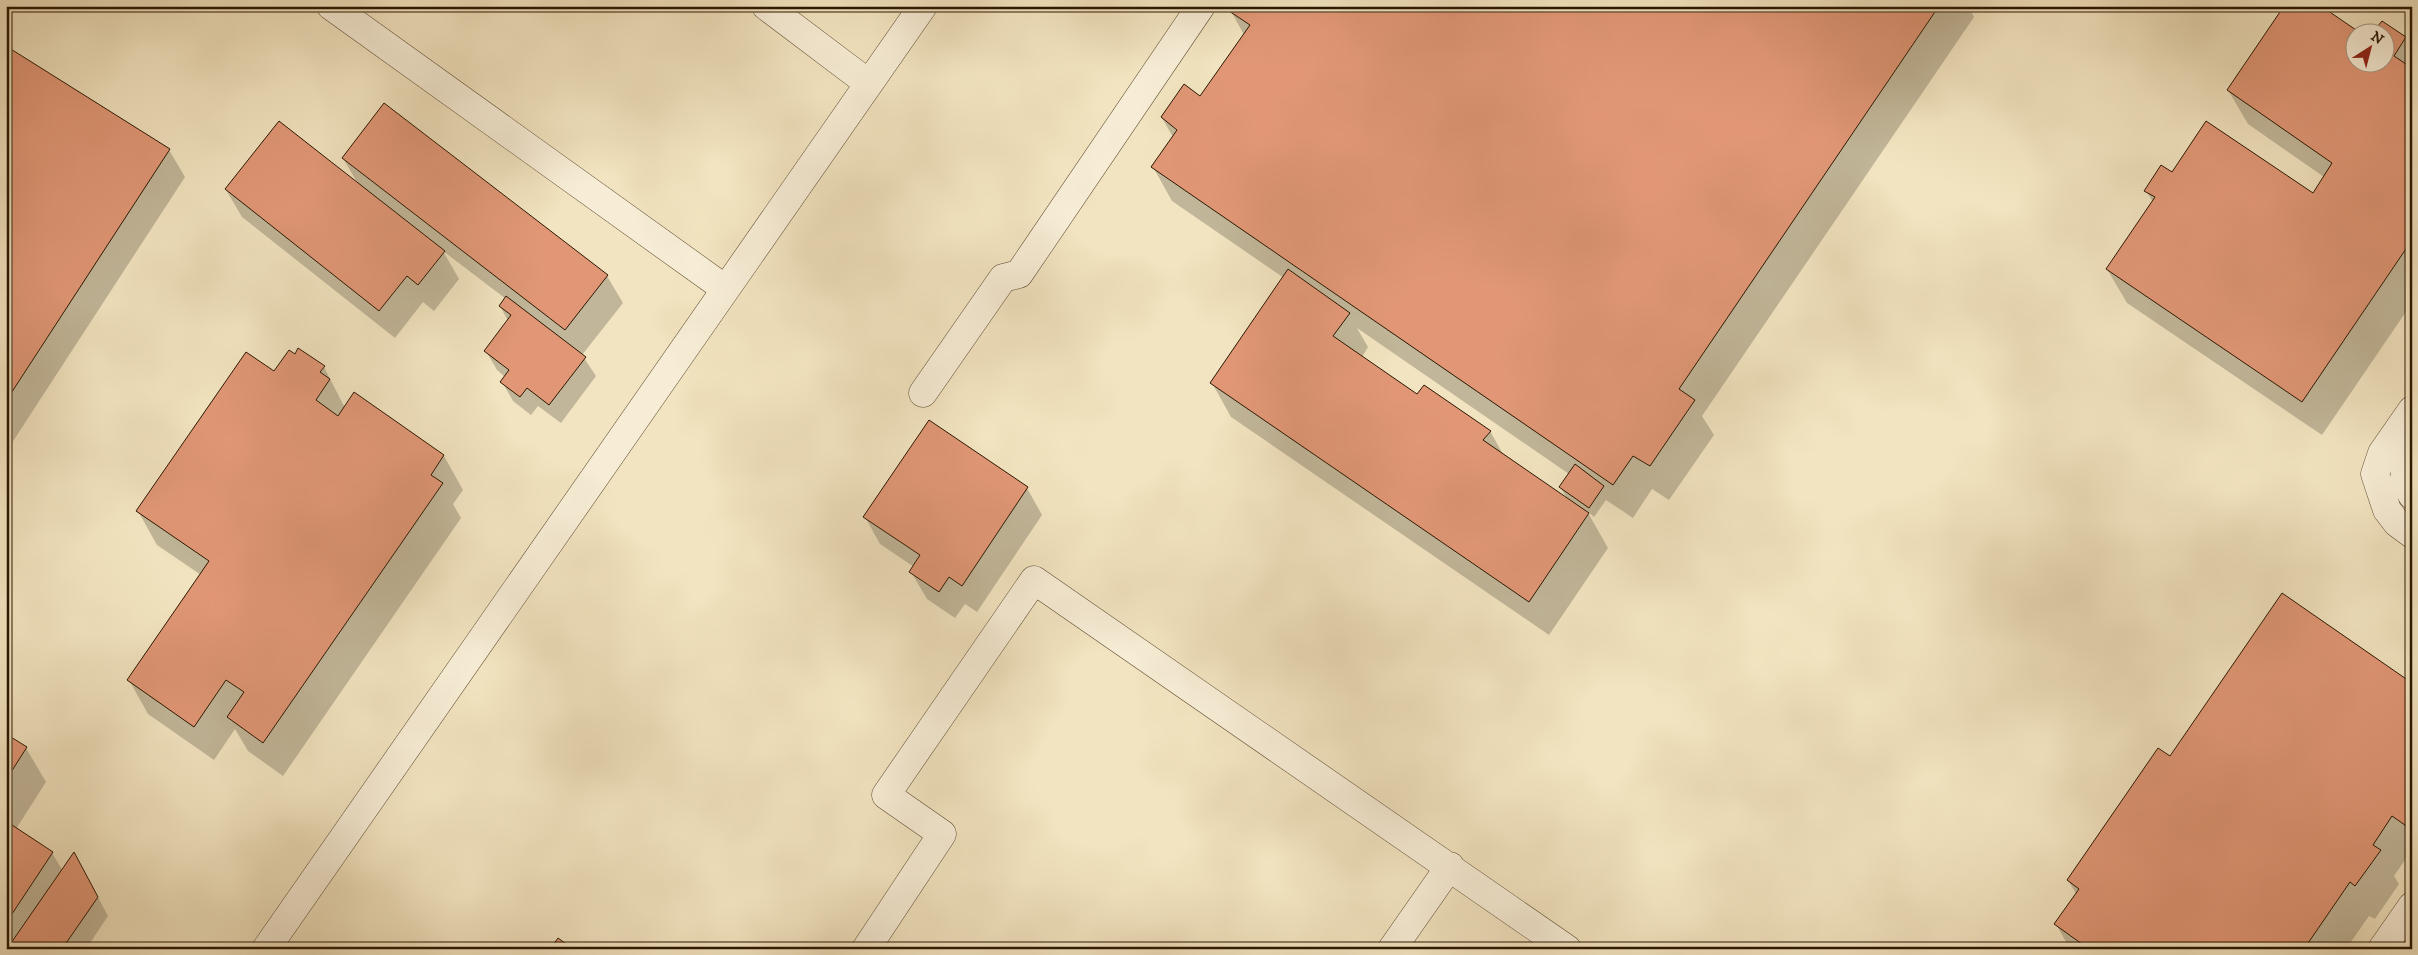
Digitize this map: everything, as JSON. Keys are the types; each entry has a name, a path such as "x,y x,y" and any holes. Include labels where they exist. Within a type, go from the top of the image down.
{"street":[{"path":"331,6 724,288"},
{"path":"766,6 868,84"},
{"path":"266,949 922,6"},
{"path":"922,393 1003,278 1019,274 1201,6"},
{"path":"2412,410 2382,453 2376,474 2387,510 2397,523 2412,534"},
{"path":"2412,454 2405,464 2404,480 2412,495"},
{"path":"866,949 942,834 886,795 1034,580 1450,866 1567,949"},
{"path":"1392,949 1450,866"},
{"path":"2382,949 2412,906"},
{"path":"2406,949 2412,940"}],"building":[{"path":"1232,6 1939,6 1679,389 1695,400 1650,466 1633,456 1613,485 1151,167 1177,130 1161,117 1184,84 1200,96 1250,25 1229,11"},
{"path":"2284,6 2321,6 2346,23 2346,72 2396,72 2396,57 2412,68 2412,240 2302,402 2106,269 2155,197 2144,191 2161,165 2172,172 2206,121 2313,193 2332,163 2227,90"},
{"path":"2396,30 2406,37 2396,53"},
{"path":"6,46 170,149 6,401"},
{"path":"384,103 608,275 565,330 342,158"},
{"path":"279,121 445,251 418,285 407,276 379,311 225,189"},
{"path":"1288,269 1350,313 1333,336 1417,394 1424,385 1491,431 1483,440 1589,513 1529,602 1210,383"},
{"path":"506,296 586,357 549,405 527,388 520,397 500,382 509,370 484,351 511,315 499,306"},
{"path":"298,348 325,366 320,372 330,379 316,400 338,416 354,392 444,455 431,475 443,483 263,743 227,717 244,692 226,680 194,727 127,680 209,561 136,511 246,352 274,371 289,350 295,354"},
{"path":"929,420 1028,487 962,586 949,577 939,592 909,572 920,555 863,517"},
{"path":"1575,464 1604,486 1589,508 1559,487"},
{"path":"2282,593 2412,683 2412,830 2392,816 2373,845 2381,850 2355,886 2350,882 2304,949 2089,949 2054,924 2079,889 2067,880 2158,748 2170,756"},
{"path":"6,734 27,747 6,780"},
{"path":"6,821 53,852 6,923"},
{"path":"74,852 98,897 62,949 19,949 11,943"},
{"path":"558,938 573,949 550,949"}]}
